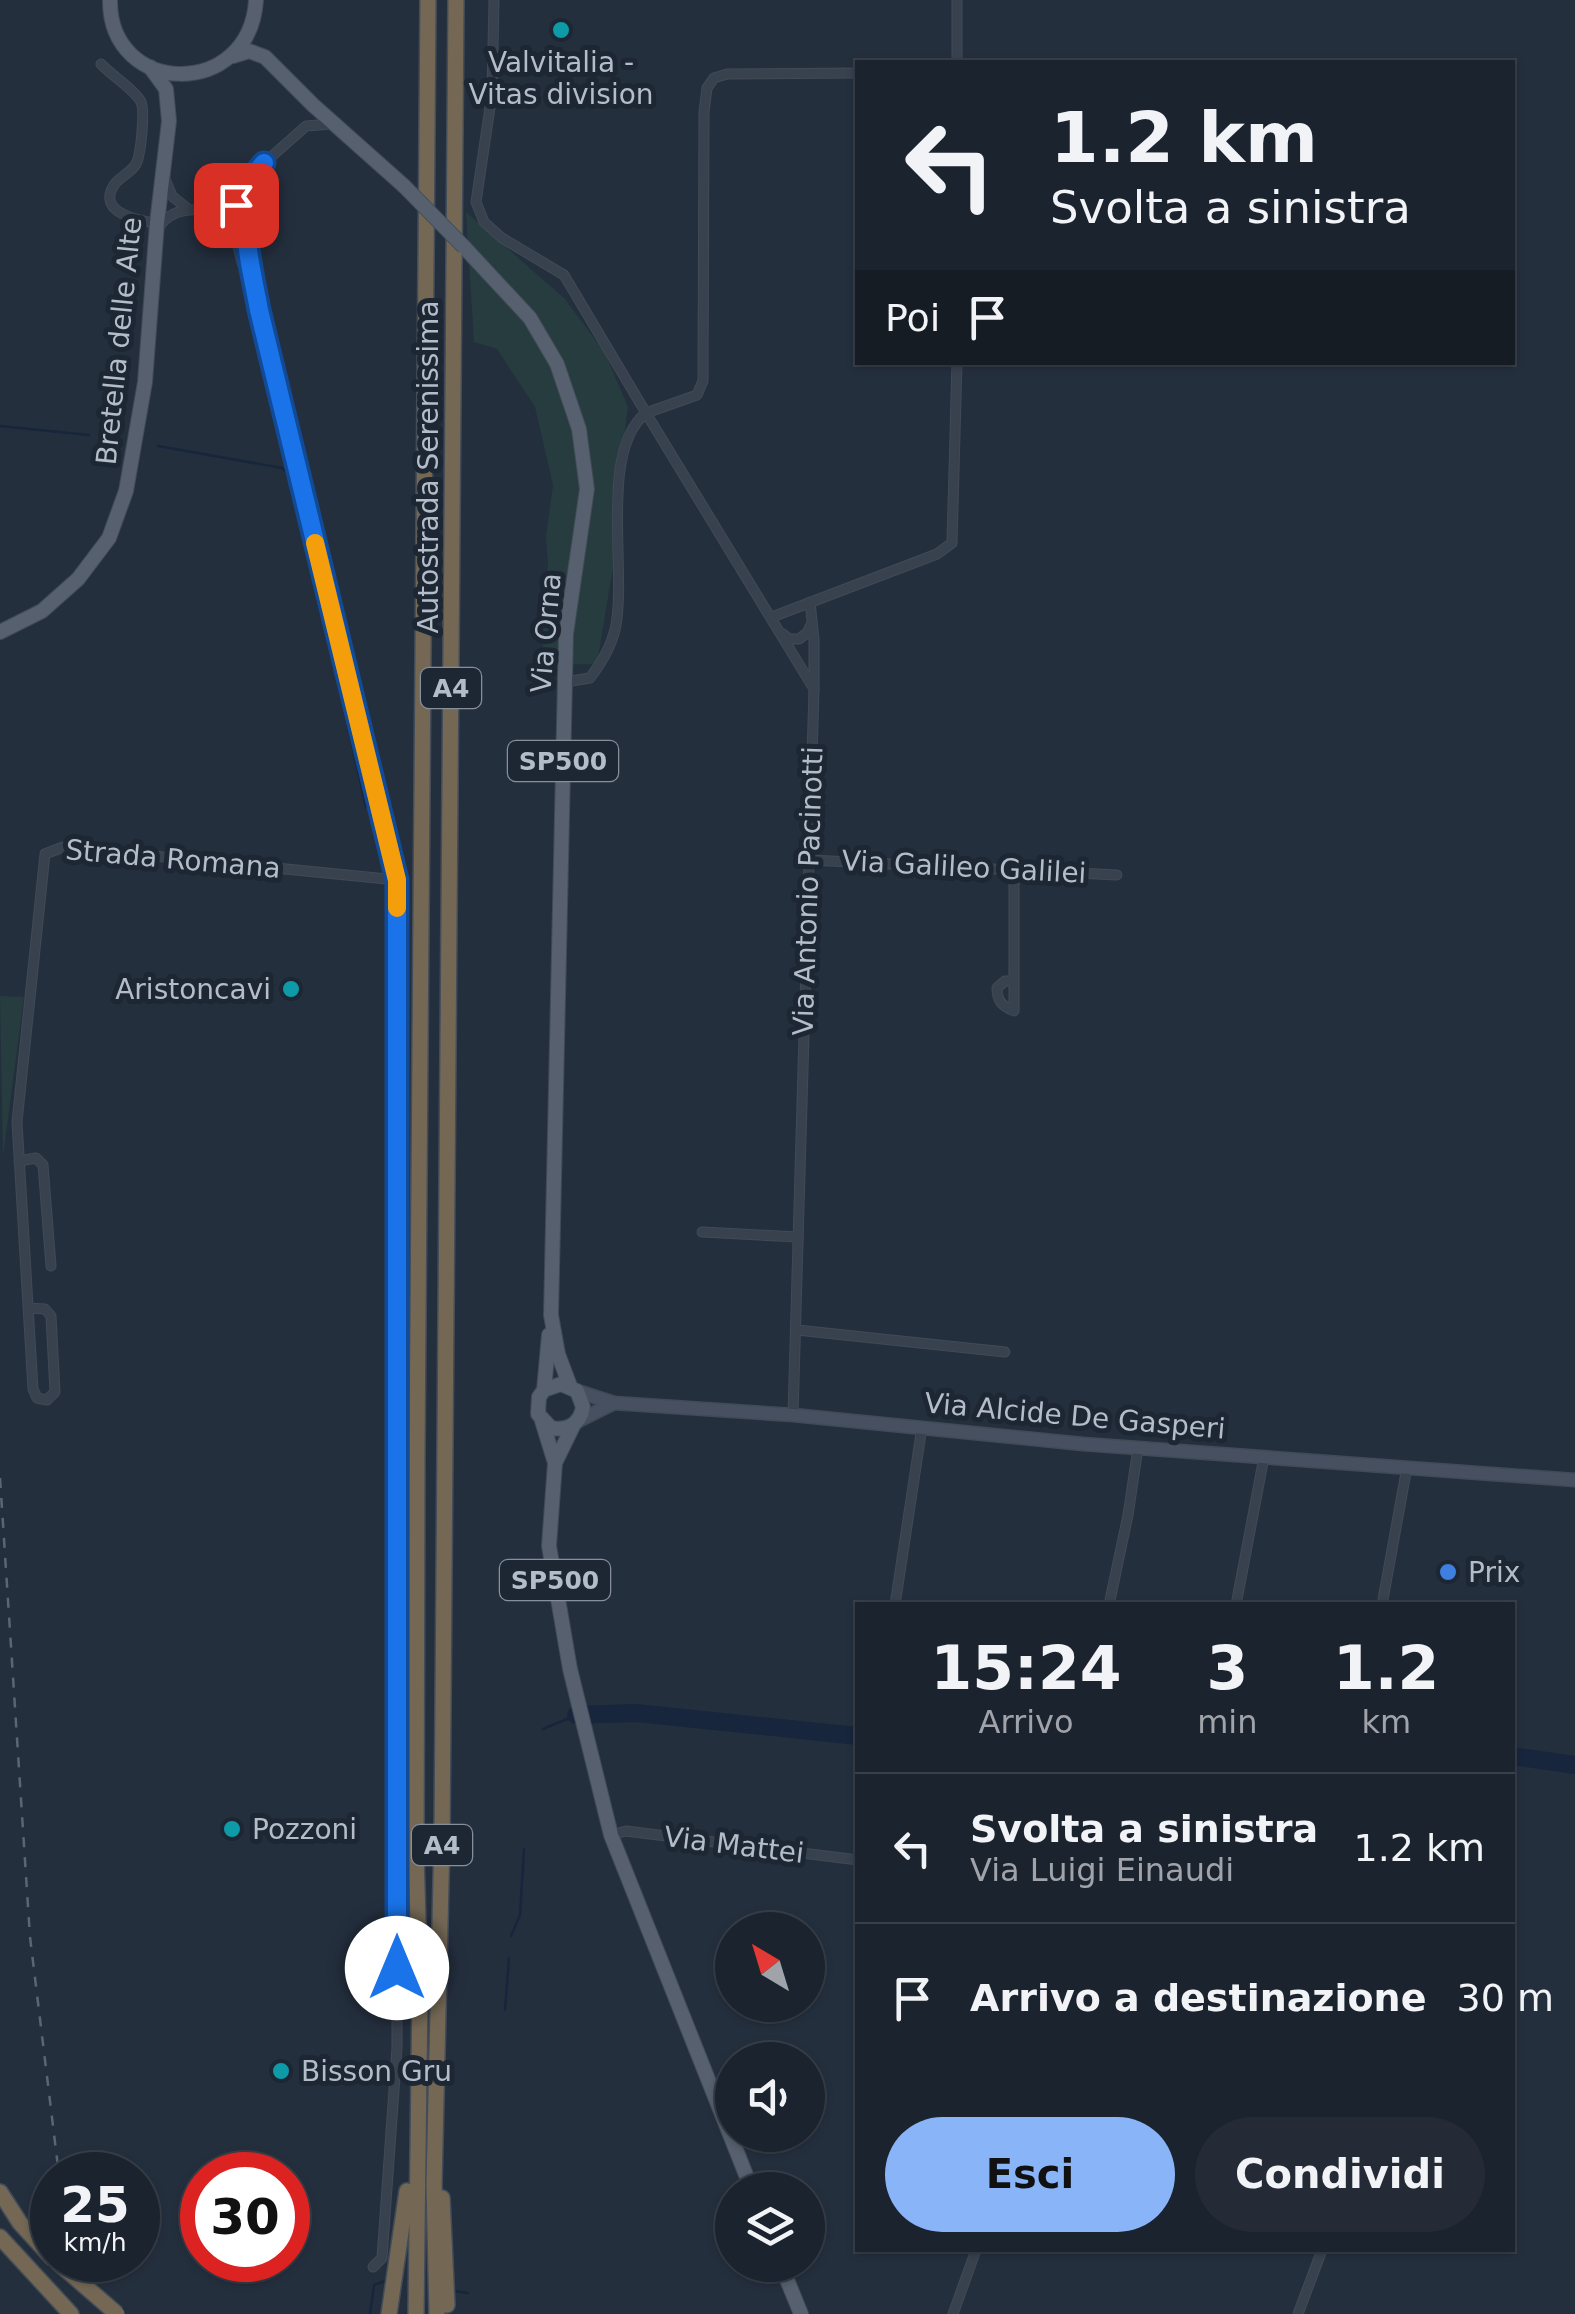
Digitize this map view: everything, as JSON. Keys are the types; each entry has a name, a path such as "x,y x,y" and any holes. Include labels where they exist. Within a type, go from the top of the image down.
{"highway":[{"name":"Autostrada Serenissima","path":"416,2314 420,1990 416,1487 428,0"},
{"name":"Autostrada Serenissima","path":"437,2314 435,2156 442,1817 456,0"},
{"path":"389,2314 416,2143"},
{"path":"435,2156 446,2219 448,2314"},
{"path":"0,2192 30,2233"},
{"path":"0,2237 70,2314"},
{"path":"80,2282 117,2314"}],"main road":[{"path":"110,0 112,21 122,43 150,67 173,74 198,73"},
{"path":"230,57 246,38 255,8"},
{"name":"Via Orna","path":"255,8 259,37 271,62 404,186 510,293 546,343 566,386 579,428 587,489 566,634 551,1315 558,1354 574,1389"},
{"path":"169,120 178,92 198,73 230,57 254,51 271,62"},
{"name":"Bretella delle Alte","path":"5,630 62,595 95,558 119,516 144,382 169,120 166,89 150,67"},
{"name":"SP500","path":"551,1315 544,1390 537,1405 555,1463 549,1546 577,1696 611,1835 745,2172"},
{"path":"544,1390 561,1384 574,1389"},
{"name":"SP500","path":"555,1463 582,1407 574,1389"},
{"name":"Via Alcide De Gasperi","path":"574,1389 614,1403 793,1415 1138,1448 1575,1480"},
{"path":"542,1421 557,1429 614,1403"},
{"path":"789,2282 801,2314"}],"street":[{"path":"494,0 492,94 476,202 478,213 502,238 564,275 814,689"},
{"path":"957,0 957,60"},
{"path":"101,64 136,96 142,111 137,163 114,185 111,200 124,216 157,223"},
{"path":"564,682 590,678 605,658 616,628 621,456 632,424 646,413 697,395 703,381 707,88 714,78 726,74 855,73"},
{"path":"302,93 309,113 303,128"},
{"path":"210,212 227,207 264,163 303,128 316,123 337,125"},
{"path":"264,163 245,209 246,239 259,310 397,880 397,2048 382,2258 374,2267"},
{"path":"164,166 170,193 191,210"},
{"path":"240,195 234,220 236,242 259,310"},
{"path":"156,239 166,218 191,210 234,220 255,287"},
{"path":"210,212 222,220 236,242"},
{"path":"772,617 937,554 952,543 957,365"},
{"name":"Via Antonio Pacinotti","path":"793,1415 814,689 810,602"},
{"path":"782,632 789,639 799,639 812,622"},
{"name":"Strada Romana","path":"28,1308 45,1309 51,1316 55,1392 48,1400 34,1394 28,1308 18,1106 46,854 63,846 397,880"},
{"name":"Via Galileo Galilei","path":"810,860 1117,875"},
{"path":"1014,870 1014,981"},
{"path":"20,1160 36,1158 43,1166 51,1266"},
{"path":"702,1232 798,1237"},
{"path":"797,1330 1004,1352"},
{"path":"895,1602 922,1428"},
{"path":"1110,1602 1138,1448"},
{"path":"1237,1602 1264,1457"},
{"path":"1383,1602 1406,1468"},
{"name":"Via Mattei","path":"611,1835 626,1832 855,1860"},
{"path":"953,2314 975,2252"},
{"path":"1298,2314 1321,2252"}],"green space":[{"path":"466,212 565,299 605,353 628,407 616,496 614,561 597,664 549,665 543,651 546,537 553,485 535,407 497,349 474,342"},
{"path":"0,996 24,997 3,1156"}],"waterway":[{"path":"0,426 89,435"},
{"path":"158,446 287,472 366,807"},
{"path":"576,1715 636,1713 855,1736"},
{"path":"543,1729 574,1716"},
{"path":"1515,1756 1575,1765"},
{"path":"511,1936 520,1915 524,1849"},
{"path":"505,2010 509,1958"},
{"path":"370,2314 374,2285 385,2281"},
{"path":"455,2291 468,2293"}],"railway":[{"path":"0,1478 30,1937 56,2152"}],"slow traffic":[{"path":"315,543 397,880 397,908"}],"place":[{"name":"Valvitalia - Vitas division","path":"561,30"},
{"name":"Aristoncavi","path":"291,989"},
{"name":"Prix","path":"1448,1572"},
{"name":"Pozzoni","path":"232,1829"},
{"name":"Bisson Gru","path":"281,2071"}],"route":[{"path":"236,205 245,185 264,163 245,209 249,257 397,880 397,1968"}]}
